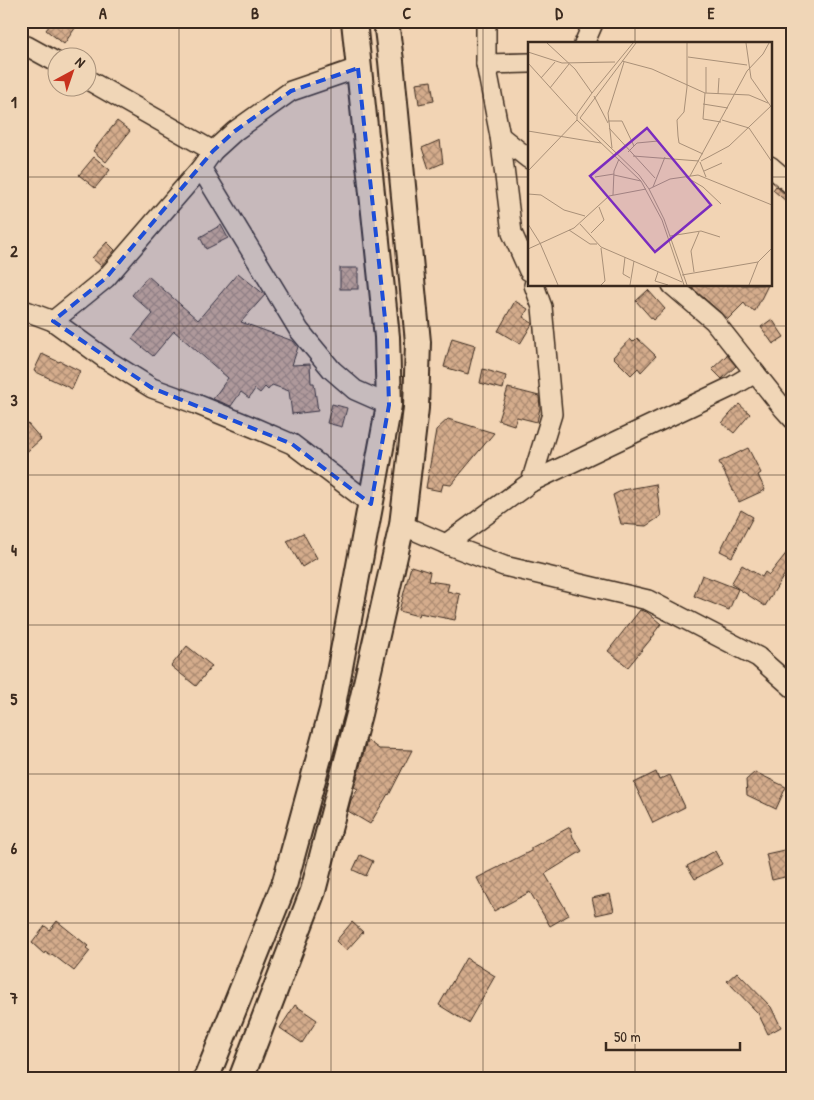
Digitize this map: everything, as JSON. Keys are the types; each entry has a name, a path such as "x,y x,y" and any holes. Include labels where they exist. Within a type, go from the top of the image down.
{"street":[{"path":"206,1079 285,882 332,710 389,405 387,338 354,21"},
{"path":"245,1077 313,891 359,714 402,525 416,408 418,342 386,21"},
{"path":"486,21 486,64 500,136 512,233 528,269"},
{"path":"585,42 594,21"},
{"path":"27,46 48,58"},
{"path":"486,64 528,63"},
{"path":"54,321 106,278 201,168 213,151 235,131 291,91 358,68"},
{"path":"98,86 213,151"},
{"path":"500,136 528,158"},
{"path":"201,168 299,330 332,370 355,390 389,405"},
{"path":"772,168 793,186"},
{"path":"531,482 552,414 542,307 534,286"},
{"path":"673,286 714,321 782,408 793,419"},
{"path":"21,309 54,321 107,360 152,388 292,444 371,504"},
{"path":"446,544 531,482 733,386 755,373"},
{"path":"402,525 504,566 648,600 758,657 792,689"}],"highlighted area":[{"path":"358,68 387,337 389,405 371,504 292,444 152,388 53,321 106,278 213,151 235,131 291,91"}],"building":[{"path":"53,21 80,21 64,44 46,30"},
{"path":"431,81 434,101 419,104 416,83"},
{"path":"117,121 130,131 106,162 93,151"},
{"path":"440,140 443,163 429,169 422,148"},
{"path":"94,157 110,170 95,188 79,175"},
{"path":"776,186 786,195 793,197 793,207 773,190"},
{"path":"221,225 228,238 206,249 200,237"},
{"path":"107,242 115,250 101,266 92,258"},
{"path":"340,268 358,268 358,289 340,289"},
{"path":"238,273 265,295 241,322 293,341 298,347 292,365 310,364 311,383 314,383 318,411 292,414 289,391 272,385 268,390 265,387 260,393 255,389 249,398 241,392 231,406 213,399 228,378 174,331 153,356 132,339 153,314 132,295 148,276 198,320"},
{"path":"690,286 768,286 755,311 744,303 728,319"},
{"path":"648,290 665,309 653,320 636,301"},
{"path":"515,301 528,309 523,317 532,323 520,344 498,331"},
{"path":"772,319 784,337 773,344 761,327"},
{"path":"452,338 475,345 468,374 444,367"},
{"path":"637,338 656,356 641,372 638,368 631,375 613,357 630,339 633,342"},
{"path":"42,354 80,371 72,389 34,371"},
{"path":"727,355 736,366 722,379 712,369"},
{"path":"483,369 506,376 503,389 480,383"},
{"path":"508,388 539,396 540,408 537,422 517,417 514,425 498,420"},
{"path":"332,404 347,408 342,427 327,423"},
{"path":"739,404 750,414 734,433 722,423"},
{"path":"21,416 41,439 21,457"},
{"path":"448,419 494,433 451,485 443,484 441,491 426,488 436,430"},
{"path":"748,448 761,473 758,475 765,490 739,502 719,462"},
{"path":"656,484 661,516 646,526 621,524 613,495 623,490"},
{"path":"741,510 753,517 732,557 720,551"},
{"path":"303,533 317,558 302,567 287,541"},
{"path":"788,551 793,555 793,561 765,606 731,584 742,565 762,577 765,572 769,575"},
{"path":"411,566 430,572 428,581 449,584 447,591 460,594 455,620 419,613 418,616 399,611"},
{"path":"702,575 738,589 729,610 694,596"},
{"path":"640,610 647,612 661,624 628,667 608,651"},
{"path":"187,646 212,666 196,686 171,666"},
{"path":"367,740 379,749 412,750 389,795 370,824 348,811 351,800 358,789 354,787"},
{"path":"656,772 659,780 670,775 685,807 653,823 634,783"},
{"path":"755,772 786,787 776,809 747,795 746,780"},
{"path":"570,827 573,837 582,851 545,874 569,915 550,926 530,892 494,911 477,878 531,851 531,848"},
{"path":"793,848 793,875 772,880 766,854"},
{"path":"715,851 722,864 695,879 687,866"},
{"path":"360,855 373,861 366,876 353,870"},
{"path":"610,894 614,911 596,915 592,898"},
{"path":"57,921 88,946 86,948 90,951 74,971 52,954 51,956 45,952 44,954 32,943 45,926 50,930"},
{"path":"352,922 363,932 346,951 336,941"},
{"path":"466,958 495,976 468,1023 439,1005"},
{"path":"737,972 771,1007 781,1027 768,1034 758,1013 727,981"},
{"path":"295,1005 317,1020 302,1043 280,1028"}]}
